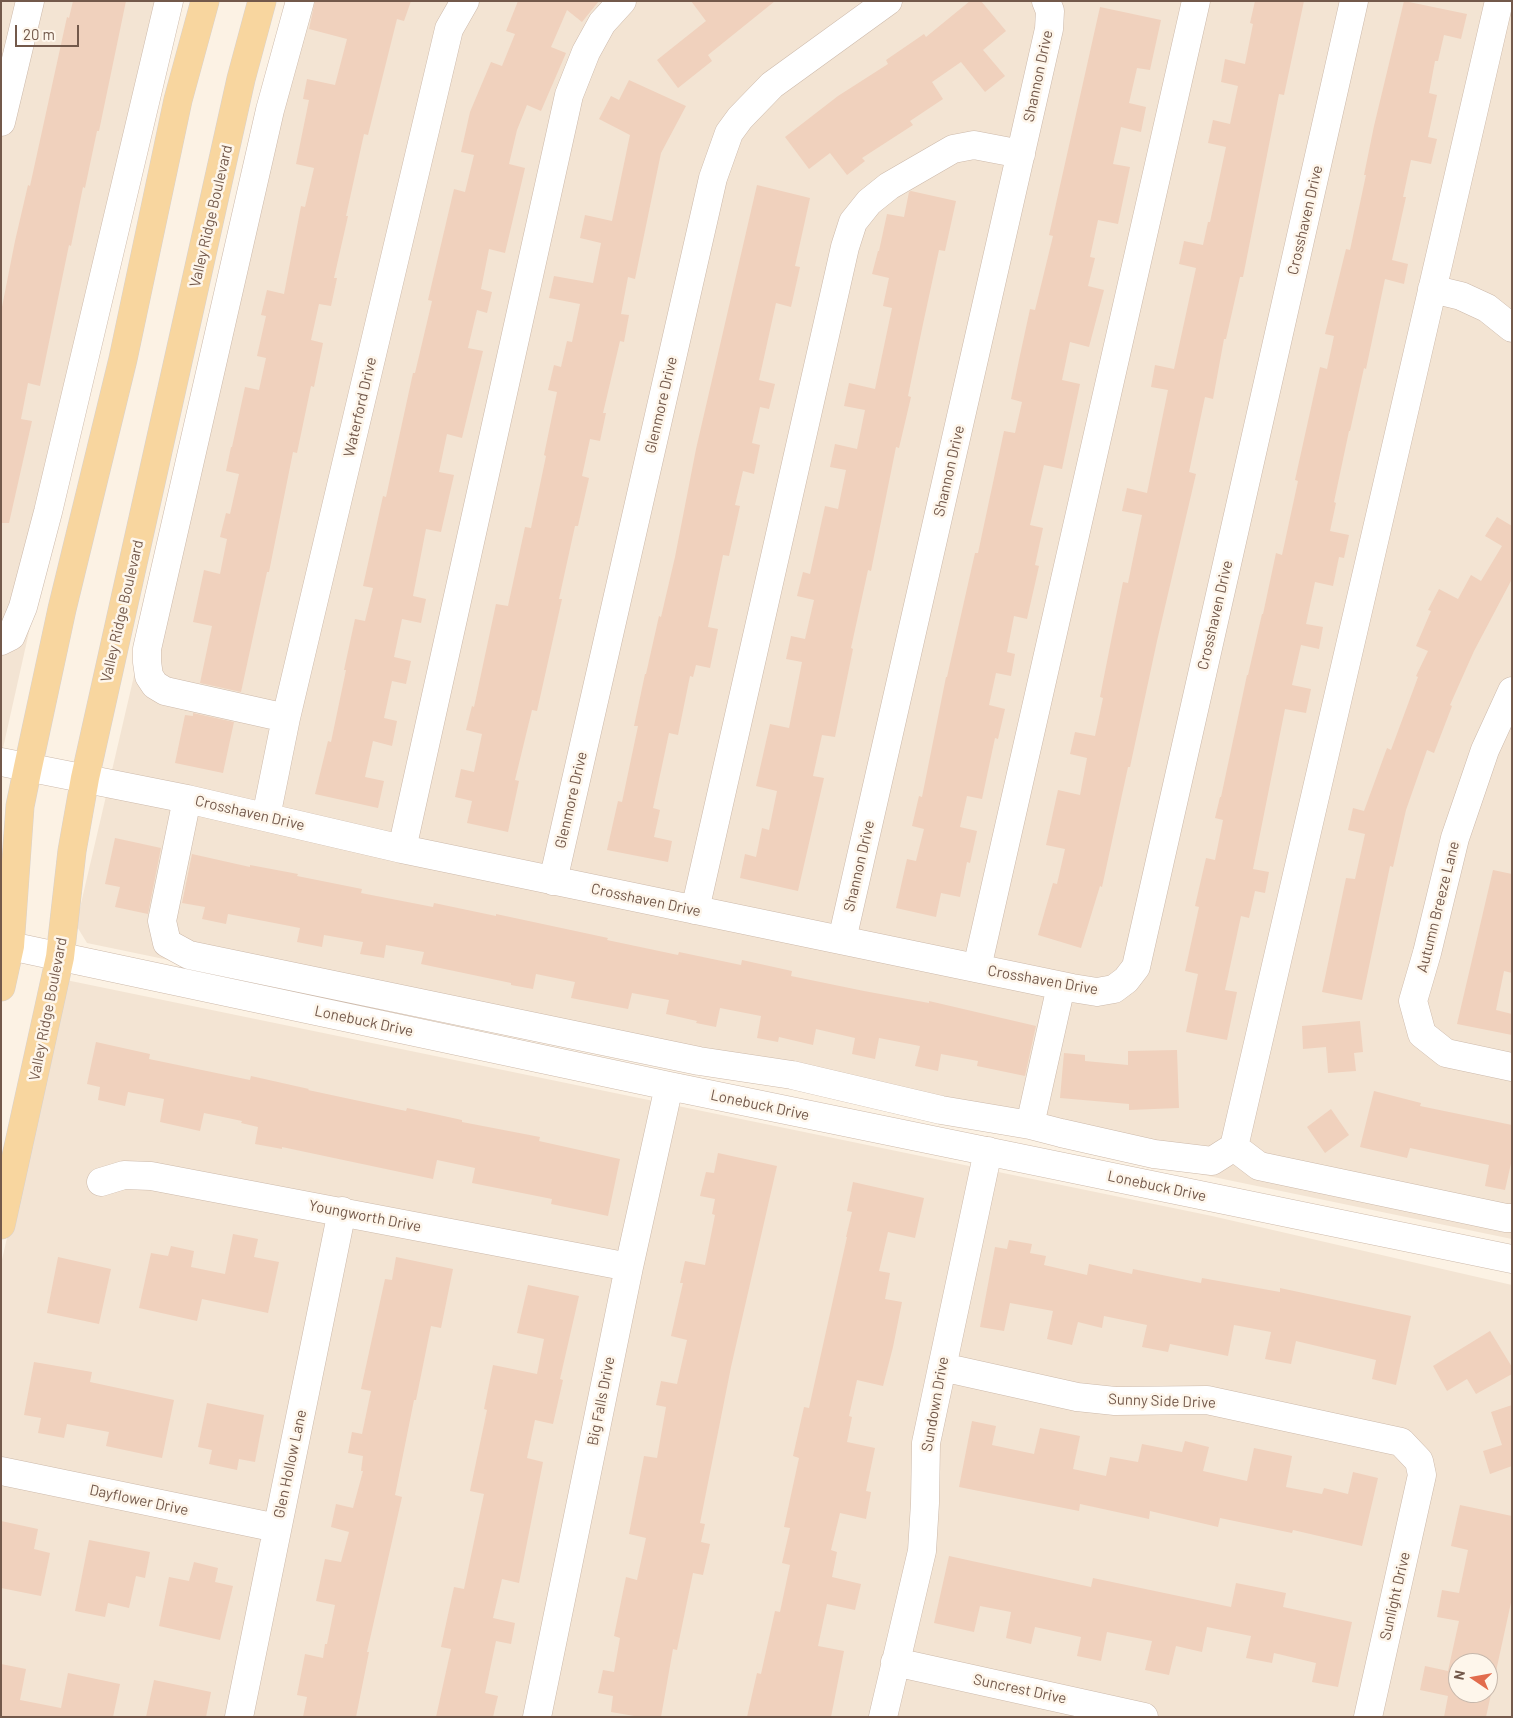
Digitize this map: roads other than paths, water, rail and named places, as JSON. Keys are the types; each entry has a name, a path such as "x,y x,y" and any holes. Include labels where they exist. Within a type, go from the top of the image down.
{"main road":[{"path":"1,987 10,946 20,806 62,608 123,359 178,100 205,1"},
{"name":"Valley Ridge Boulevard","path":"1,1225 60,957 72,851 85,778 241,79 262,1"}],"street":[{"path":"1,122 30,1"},
{"path":"1,642 11,636 22,608 45,521 169,1"},
{"path":"286,718 165,691 155,685 149,676 148,649 270,110 300,1"},
{"name":"Waterford Drive","path":"266,817 286,718 449,29 464,1"},
{"path":"402,849 569,95 586,52 602,23 622,1"},
{"name":"Glenmore Drive","path":"552,881 713,178 729,134 740,118 772,85 888,1"},
{"name":"Shannon Drive","path":"842,940 1049,29 1050,11 1046,1"},
{"path":"977,968 1196,1"},
{"name":"Crosshaven Drive","path":"1,762 187,799 402,849 552,881 1061,986 1097,992 1114,989 1126,980 1136,967 1354,1"},
{"path":"187,799 162,920 167,943 189,956 699,1061 792,1075 941,1110 1030,1125 1154,1154 1212,1161 1234,1147 1499,1"},
{"path":"695,910 845,247 853,222 869,202 889,186 953,149 974,145 1021,154"},
{"path":"1432,289 1461,296 1487,308 1512,328"},
{"name":"Autumn Breeze Lane","path":"1512,691 1485,750 1455,838 1413,1001 1422,1034 1446,1053 1512,1067"},
{"name":"Lonebuck Drive","path":"10,946 669,1086 1512,1259"},
{"path":"1030,1125 1061,986"},
{"name":"Big Falls Drive","path":"537,1717 629,1267 669,1086"},
{"path":"1234,1147 1259,1166 1512,1218"},
{"name":"Sundown Drive","path":"883,1717 922,1551 926,1443 988,1151"},
{"name":"Youngworth Drive","path":"100,1182 124,1175 152,1176 629,1267"},
{"name":"Glen Hollow Lane","path":"238,1717 342,1211"},
{"name":"Sunny Side Drive","path":"942,1367 1077,1396 1115,1401 1207,1400 1387,1438 1401,1442 1410,1450 1419,1461 1422,1475"},
{"name":"Dayflower Drive","path":"1,1471 277,1528"},
{"name":"Sunlight Drive","path":"1368,1717 1422,1475"},
{"name":"Suncrest Drive","path":"895,1662 1144,1717"}]}
